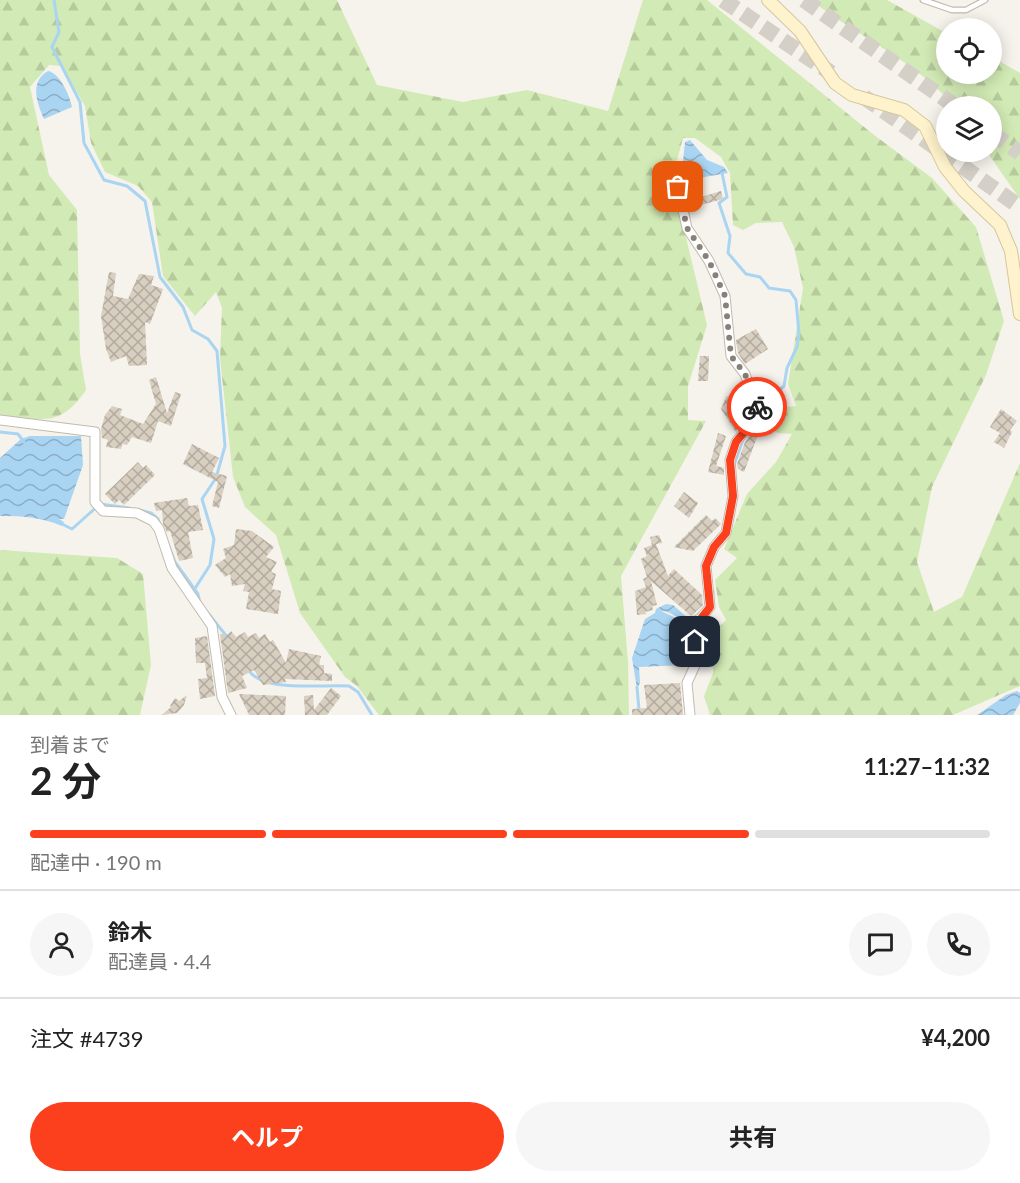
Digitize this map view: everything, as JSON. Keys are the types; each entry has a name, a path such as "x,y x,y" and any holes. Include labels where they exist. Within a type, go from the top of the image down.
{"street":[{"path":"768,0 800,31 835,83 852,95 904,110 925,126 945,167 964,191 1000,225 1011,251 1020,314"},
{"path":"678,187 687,228 709,261 725,296 731,356 745,374 757,408 750,425 736,442 730,460 733,496 726,533 714,547 706,566 710,607 700,620 693,622 698,661 687,683 690,715"},
{"path":"0,420 95,432 94,495 99,507 136,513 153,521 159,529 172,568 212,626 222,697 231,715"}],"lane":[{"path":"922,0 952,10 966,10 986,0"}],"green space":[{"path":"0,0 337,0 377,85 463,102 527,90 608,111 643,0 707,0 874,135 932,178 976,227 1004,321 986,375 932,487 917,562 934,612 962,597 1020,463 1020,686 953,715 710,715 704,696 713,673 712,634 726,620 719,607 715,580 737,558 724,549 747,494 776,462 792,434 778,433 763,423 768,409 796,406 788,384 803,288 794,247 782,222 756,223 743,230 733,225 730,173 721,157 695,138 683,138 672,179 707,325 688,386 688,420 706,421 621,576 628,662 629,715 379,715 357,686 345,677 300,613 276,535 245,507 233,477 220,359 222,308 216,292 195,316 163,276 152,202 138,186 105,172 91,143 85,106 62,66 49,65 30,87 49,175 77,210 80,354 86,390 67,411 49,419 0,415"},
{"path":"811,0 887,0 936,27 936,84 1002,84 1002,63 1020,73 1020,199 994,162 1002,162 1002,96 944,96 906,63"},
{"path":"0,550 117,558 143,574 151,665 140,715 0,715"}],"water":[{"path":"48,71 60,80 67,91 72,107 44,119 36,93 38,81"},
{"path":"690,140 707,160 724,167 728,173 681,181 685,142"},
{"path":"30,436 81,436 83,465 64,519 59,519 64,522 62,526 32,518 0,516 0,458 21,439"},
{"path":"666,604 673,605 690,620 691,623 661,611 691,625 695,659 685,665 639,667 640,683 637,689 632,658 645,619"},
{"path":"1017,691 1020,693 1020,703 1013,715 977,715 1006,695"}],"building":[{"path":"721,191 723,199 690,208 688,201"},
{"path":"109,272 116,273 113,296 128,299 139,274 154,276 151,285 163,289 150,324 145,322 147,365 129,366 126,356 111,362 106,349 101,316"},
{"path":"756,329 768,349 745,364 738,353 736,340"},
{"path":"700,356 709,356 708,381 698,381"},
{"path":"156,377 167,413 175,392 181,394 171,426 158,421 151,443 132,437 127,445 122,444 121,449 106,447 108,440 102,438 101,429 105,415 112,406 122,409 120,415 143,424 156,404 149,380"},
{"path":"732,394 746,416 736,432 721,409 726,397"},
{"path":"1001,409 1017,421 1010,430 1012,432 1004,448 994,442 1000,433 990,427"},
{"path":"754,430 759,432 744,472 738,469 737,464 745,442"},
{"path":"718,433 726,436 716,466 724,468 724,475 708,472"},
{"path":"192,444 219,458 212,472 227,476 219,508 212,506 218,482 183,464"},
{"path":"138,462 143,468 146,465 155,475 124,505 119,500 115,504 105,494"},
{"path":"684,492 698,503 689,518 674,506"},
{"path":"187,498 189,506 198,505 203,530 188,532 193,558 179,561 170,531 167,532 163,524 162,510 156,511 154,503"},
{"path":"706,515 712,521 715,518 721,524 693,551 674,547"},
{"path":"236,529 252,531 274,547 266,557 277,562 271,572 276,574 272,589 281,591 278,614 246,609 249,592 243,591 245,584 232,586 230,574 225,577 215,565 226,558 223,549 234,545"},
{"path":"659,535 662,543 656,544 668,576 674,569 702,595 703,605 691,616 651,581 657,605 652,606 653,610 645,612 646,614 637,615 635,591 646,587 643,579 647,577 641,559 647,556 644,548 652,545 650,537"},
{"path":"231,631 236,637 245,632 248,637 256,633 259,638 265,634 270,642 273,640 286,663 289,649 321,656 319,665 324,665 324,673 332,674 332,681 285,679 286,682 263,685 254,670 242,676 247,688 228,693 220,634 224,634 225,637"},
{"path":"207,636 215,696 200,699 198,679 207,678 205,663 196,663 195,638"},
{"path":"680,683 683,715 632,715 632,709 647,708 644,685"},
{"path":"331,688 341,696 327,715 305,715 304,696 313,695 314,710"},
{"path":"239,694 286,696 285,715 249,715"},
{"path":"187,695 184,705 177,713 162,715 171,707 175,698 179,701"}],"waterway":[{"path":"54,0 59,32 52,47 80,102 84,143 104,180 127,186 145,201 160,277 183,307 192,330 208,339 217,351 225,446 216,478 202,499 214,539 210,565 194,590"},
{"path":"722,173 727,197 719,203 730,236 728,253 746,274 760,277 769,288 790,291 796,300 799,334 797,347 787,368 784,386 766,401 757,420"},
{"path":"0,432 18,434 24,442"},
{"path":"734,465 743,440"},
{"path":"60,523 72,529 100,504 129,508"},
{"path":"139,510 151,513 158,519 175,562 198,594 200,603"},
{"path":"713,591 713,608"},
{"path":"208,613 228,638"},
{"path":"249,671 257,678 281,685 349,686 358,692 372,715"},
{"path":"637,687 639,710"}],"tunnel":[{"path":"723,0 831,73"},
{"path":"804,0 941,96"},
{"path":"864,97 1020,207"},
{"path":"1002,140 1020,153"}],"way so far":[{"path":"678,187 687,228 693,241 709,261 725,296 728,345 731,356 745,374 757,407"}],"route":[{"path":"695,642 693,622 700,620 710,607 706,566 714,547 726,533 733,496 730,460 736,442 750,425 757,407"}]}
